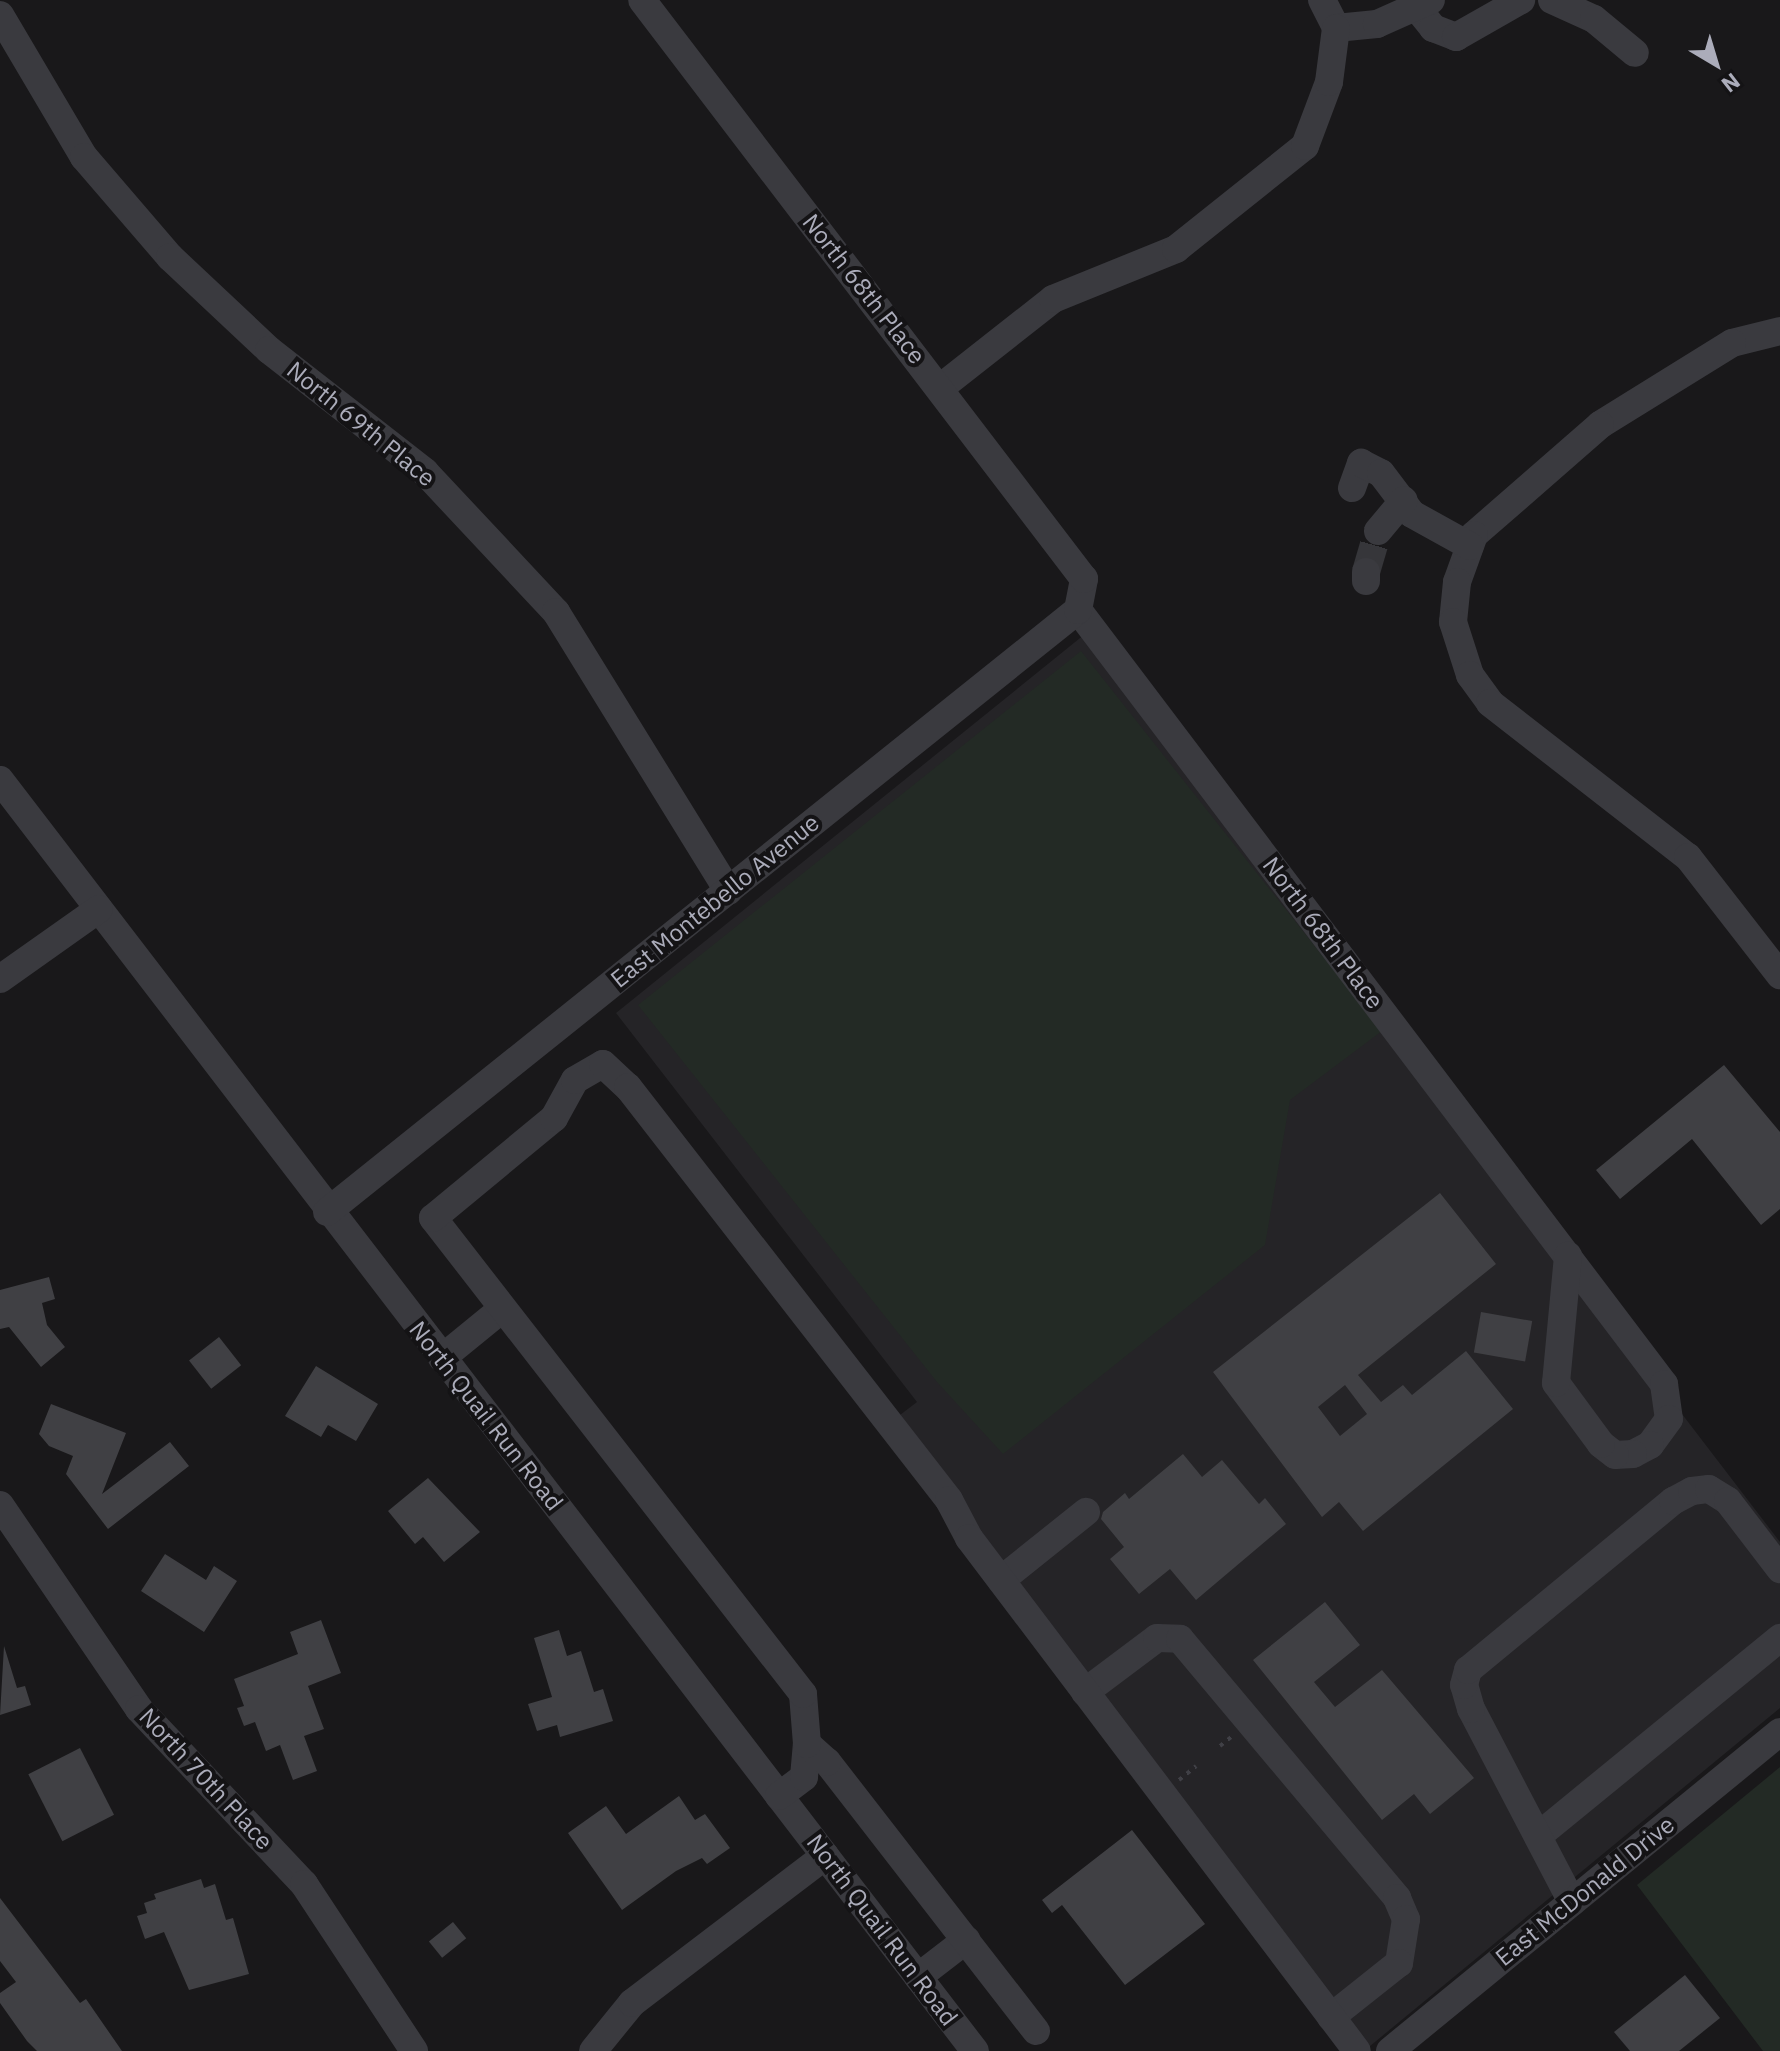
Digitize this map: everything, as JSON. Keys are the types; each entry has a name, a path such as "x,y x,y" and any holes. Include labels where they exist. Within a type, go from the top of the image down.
{"street":[{"name":"North 68th Place","path":"642,0 1084,579 1078,610 1568,1256 1664,1384 1669,1419 1650,1445 1633,1454 1615,1455 1601,1444 1556,1383 1568,1256"},
{"path":"940,388 1053,299 1176,249 1305,146 1329,82 1336,28 1322,0"},
{"path":"1336,28 1377,24 1425,4 1433,28 1456,37 1521,0"},
{"path":"1552,0 1594,19 1635,53"},
{"name":"North 69th Place","path":"0,15 84,157 170,257 269,350 425,472 556,612 728,891"},
{"path":"1780,331 1732,343 1600,425 1474,535 1457,582 1453,622 1470,675 1490,703 1688,857 1780,975"},
{"path":"1352,488 1361,463 1381,473 1429,527 1470,546"},
{"path":"1378,531 1404,500"},
{"name":"East Montebello Avenue","path":"327,1212 1078,610"},
{"name":"North Quail Run Road","path":"0,780 327,1212 975,2051"},
{"path":"0,979 99,909"},
{"path":"779,1796 804,1777 807,1744 803,1694 433,1218 554,1118 575,1080 603,1064 628,1087 949,1500 1001,1580 1357,2051"},
{"path":"442,1358 502,1309"},
{"path":"1572,1902 1471,1709 1464,1685 1468,1670 1673,1501 1692,1491 1709,1489 1728,1501 1780,1569"},
{"name":"North 70th Place","path":"0,1505 139,1709 304,1884 414,2051"},
{"path":"1001,1580 1086,1512"},
{"path":"1085,1692 1157,1638 1180,1639 1397,1898 1406,1919 1399,1963 1331,2017"},
{"path":"1538,1836 1780,1638"},
{"name":"East McDonald Drive","path":"1390,2051 1780,1732"},
{"path":"807,1744 827,1762 1036,2031"},
{"path":"593,2051 632,2003 825,1856"},
{"path":"918,1977 966,1940"}],"path":[{"path":"1174,1784 1196,1766"}],"shaded area":[{"path":"1085,634 1780,1542 1780,1708 1364,2051 896,1418 917,1402 616,1013"},
{"path":"1081,651 1382,1031 1290,1100 1265,1245 1003,1454 937,1382 638,1005"},
{"path":"1780,1767 1780,2051 1763,2051 1637,1885"}],"building":[{"path":"1724,1065 1780,1132 1780,1209 1761,1225 1692,1139 1620,1199 1596,1170"},
{"path":"1440,1193 1496,1264 1358,1375 1381,1402 1403,1385 1412,1395 1466,1351 1513,1409 1363,1531 1339,1502 1322,1517 1213,1372","holes":["1345,1385 1367,1414 1340,1436 1318,1407"]},
{"path":"49,1277 55,1299 42,1303 47,1325 65,1347 41,1367 9,1327 0,1329 0,1290"},
{"path":"1481,1312 1532,1321 1525,1361 1474,1352"},
{"path":"219,1337 241,1365 211,1389 189,1360"},
{"path":"316,1366 378,1404 356,1441 328,1425 321,1437 285,1416"},
{"path":"51,1404 126,1433 102,1494 170,1442 189,1466 108,1529 66,1474 73,1456 49,1446 39,1434"},
{"path":"1183,1454 1202,1477 1222,1460 1259,1504 1265,1498 1286,1524 1196,1600 1170,1569 1139,1594 1110,1559 1124,1547 1101,1519 1103,1512 1125,1493 1129,1499"},
{"path":"428,1478 480,1532 444,1562 423,1537 415,1544 388,1511"},
{"path":"165,1554 206,1580 214,1566 237,1581 204,1632 141,1591"},
{"path":"1325,1602 1360,1645 1314,1682 1335,1707 1382,1670 1474,1778 1430,1814 1414,1794 1382,1820 1253,1660"},
{"path":"321,1620 341,1673 308,1686 324,1729 304,1736 317,1771 293,1780 280,1745 266,1751 255,1722 244,1726 237,1708 244,1706 234,1679 298,1654 290,1632"},
{"path":"559,1630 567,1656 581,1651 594,1692 603,1689 613,1721 560,1737 557,1725 537,1731 528,1704 552,1697 534,1638"},
{"path":"4,1646 17,1688 25,1686 31,1705 0,1715"},
{"path":"80,1748 114,1815 62,1841 28,1774"},
{"path":"679,1796 695,1820 705,1814 730,1848 707,1864 702,1858 676,1871 622,1910 568,1833 606,1806 626,1834"},
{"path":"1132,1830 1205,1924 1125,1985 1062,1905 1052,1913 1042,1900"},
{"path":"201,1879 204,1888 215,1884 226,1920 233,1918 249,1974 189,1990 164,1932 145,1939 137,1916 147,1913 144,1903 156,1899 154,1894"},
{"path":"0,1898 80,2003 86,1999 122,2051 37,2051 27,2041 0,2003 0,1993 16,1982 0,1961"},
{"path":"453,1922 466,1938 442,1958 429,1942"},
{"path":"1685,1975 1720,2018 1679,2051 1630,2051 1614,2032"}],"tunnel":[{"path":"1366,572 1378,531"}]}
